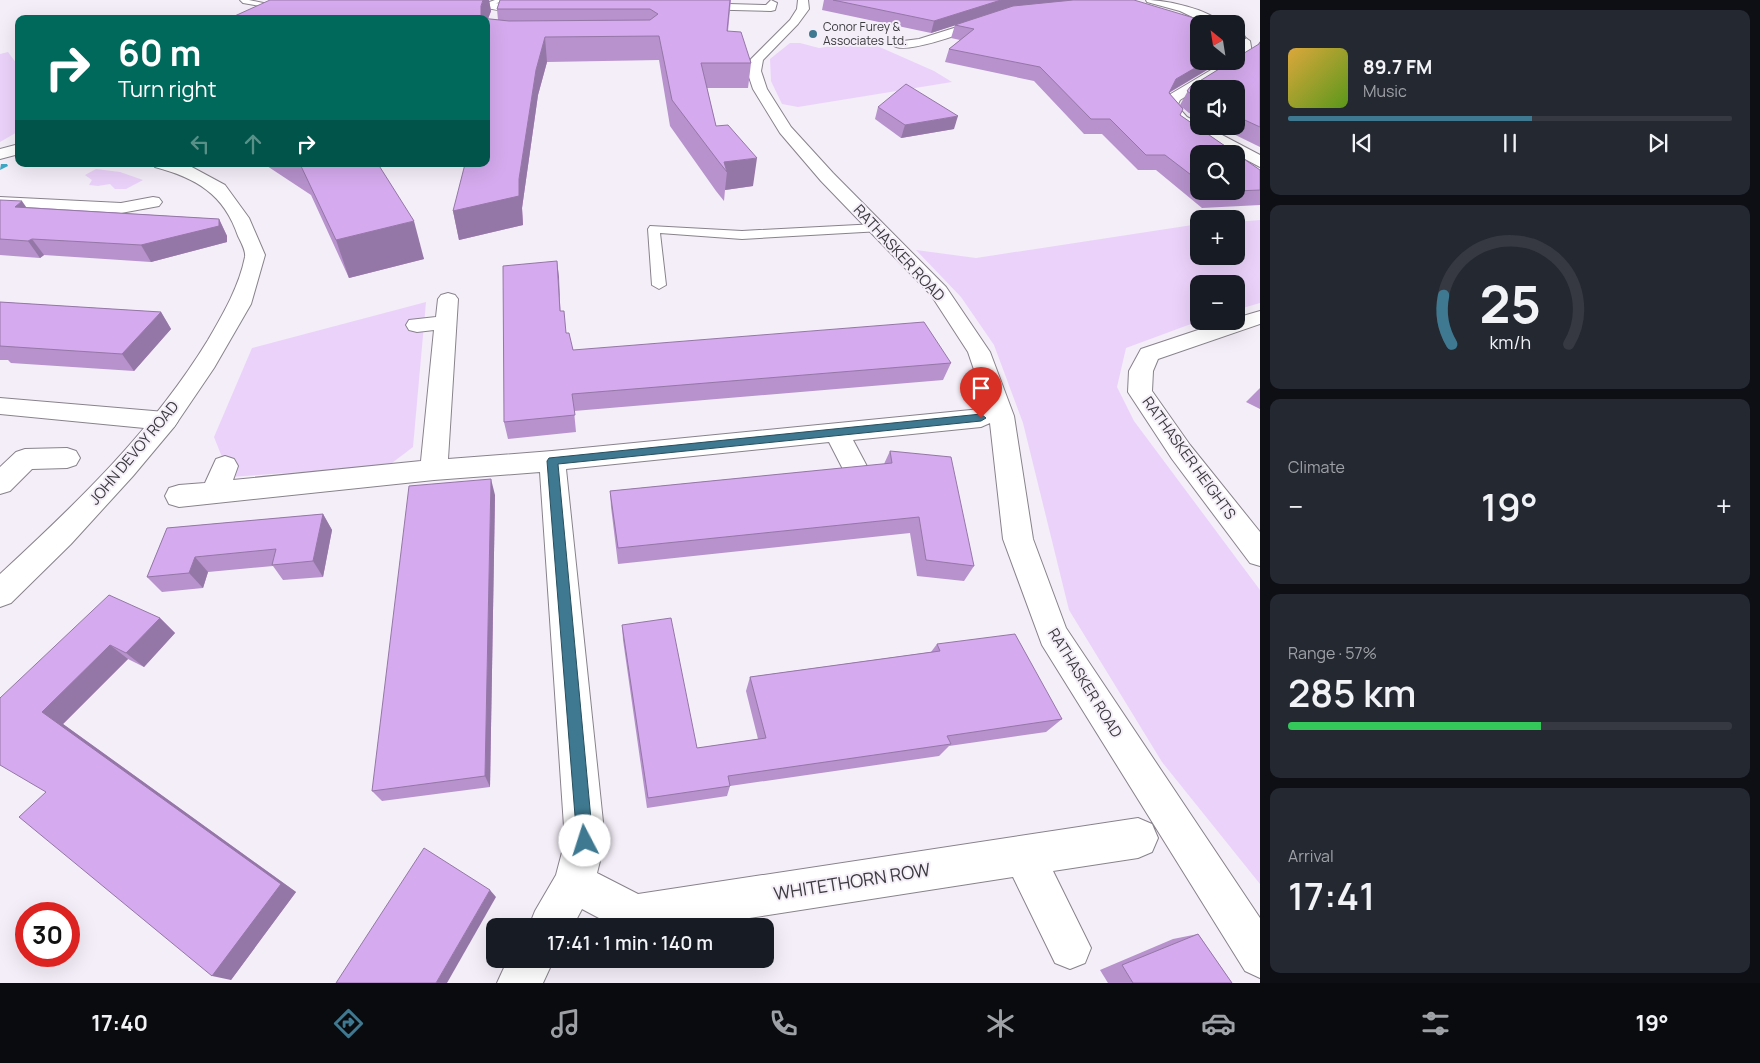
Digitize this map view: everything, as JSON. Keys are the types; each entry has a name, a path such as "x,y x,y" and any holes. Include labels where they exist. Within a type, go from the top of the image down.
{"street":[{"path":"464,0 485,5 527,4 550,7"},
{"name":"RATHASKER ROAD","path":"803,0 803,9 794,22 757,59 754,71 760,89 784,130 827,177 939,291 979,352 1002,416 1018,539 1053,636 1260,956"},
{"path":"1151,0 1184,9 1197,15"},
{"path":"259,15 278,3"},
{"path":"686,6 771,8 772,3"},
{"path":"494,19 501,4"},
{"path":"900,45 921,42 998,17"},
{"path":"1221,70 1174,98 1170,107 1182,120 1260,162"},
{"path":"0,154 15,151"},
{"name":"JOHN DEVOY ROAD","path":"0,594 61,536 124,469 165,421 202,368 240,304 255,256 243,222 219,189 182,169 174,167"},
{"path":"0,202 121,208 153,202"},
{"path":"434,470 448,299"},
{"name":"RATHASKER HEIGHTS","path":"1260,317 1149,354 1141,371 1140,392 1181,452 1260,554"},
{"path":"417,325 446,323"},
{"path":"0,406 165,421"},
{"path":"180,496 981,418"},
{"path":"838,432 856,472"},
{"path":"0,484 26,459 67,458"},
{"path":"552,461 585,841 574,883 554,918"},
{"path":"215,492 225,466"},
{"name":"WHITETHORN ROW","path":"574,883 636,915 1138,838"},
{"path":"1024,856 1070,948"},
{"path":"519,983 527,968"}],"lane":[{"path":"245,1 278,3"},
{"path":"659,285 654,229 742,235 877,228"}],"shaded area":[{"path":"866,41 934,71 952,82 798,107 782,104 771,81 770,59 790,43 800,43 819,48"},
{"path":"8,52 15,62 15,133 0,142 0,54"},
{"path":"96,169 120,172 143,180 126,189 115,189 110,184 89,185 92,180 85,175"},
{"path":"1260,220 1260,303 1245,307 1245,275 1190,275 1190,324 1126,348 1117,387 1134,421 1260,590 1260,884 1162,762 1069,610 1023,423 994,345 961,297 916,250 976,258 1190,225 1190,265 1245,265 1245,221"},
{"path":"426,302 413,447 388,466 230,477 214,437 252,348"}],"building":[{"path":"270,0 483,0 481,15 237,15"},
{"path":"500,0 730,0 727,31 741,32 751,63 701,63 716,126 728,125 757,158 724,162 727,172 672,100 659,36 545,37 536,70 519,179 519,196 453,211 464,167 490,167 490,19 509,21 650,20 658,14 650,9 497,9"},
{"path":"833,0 1001,0 934,21"},
{"path":"1073,0 1134,0 1190,17 1192,70 1176,79 1169,93 1183,109 1180,115 1190,122 1190,135 1209,135 1224,145 1190,145 1190,174 1165,155 1146,155 1110,119 1091,119 1040,67 949,49 974,29 955,25 1013,6"},
{"path":"1260,42 1260,127 1245,120 1245,80 1201,80 1217,70 1245,70 1245,53"},
{"path":"906,84 958,116 905,125 878,107"},
{"path":"1245,160 1260,170 1260,190 1245,191"},
{"path":"301,167 380,167 414,221 336,240"},
{"path":"0,200 22,201 15,207 219,219 219,226 141,245 0,239"},
{"path":"557,261 560,311 564,311 566,333 569,333 573,350 924,322 951,363 572,394 575,415 504,422 503,266"},
{"path":"0,302 161,312 122,354 0,346"},
{"path":"890,451 951,457 974,566 926,560 919,517 618,548 610,491 892,463"},
{"path":"491,479 485,776 372,791 409,486"},
{"path":"323,514 313,561 272,565 276,549 195,557 189,573 147,577 167,528"},
{"path":"109,595 160,618 126,653 110,645 42,712 281,884 212,976 19,817 46,792 0,765 0,698"},
{"path":"671,618 697,748 766,738 750,677 940,651 937,644 1015,634 1062,719 947,736 951,744 728,776 730,786 648,798 622,625"},
{"path":"424,848 490,890 436,983 336,983"},
{"path":"1198,934 1232,983 1133,983 1122,965"}],"waterway":[{"path":"0,168 4,166"}],"place":[{"name":"Conor Furey & Associates Ltd.","path":"813,34"}],"route":[{"path":"585,841 552,461 981,418"}]}
